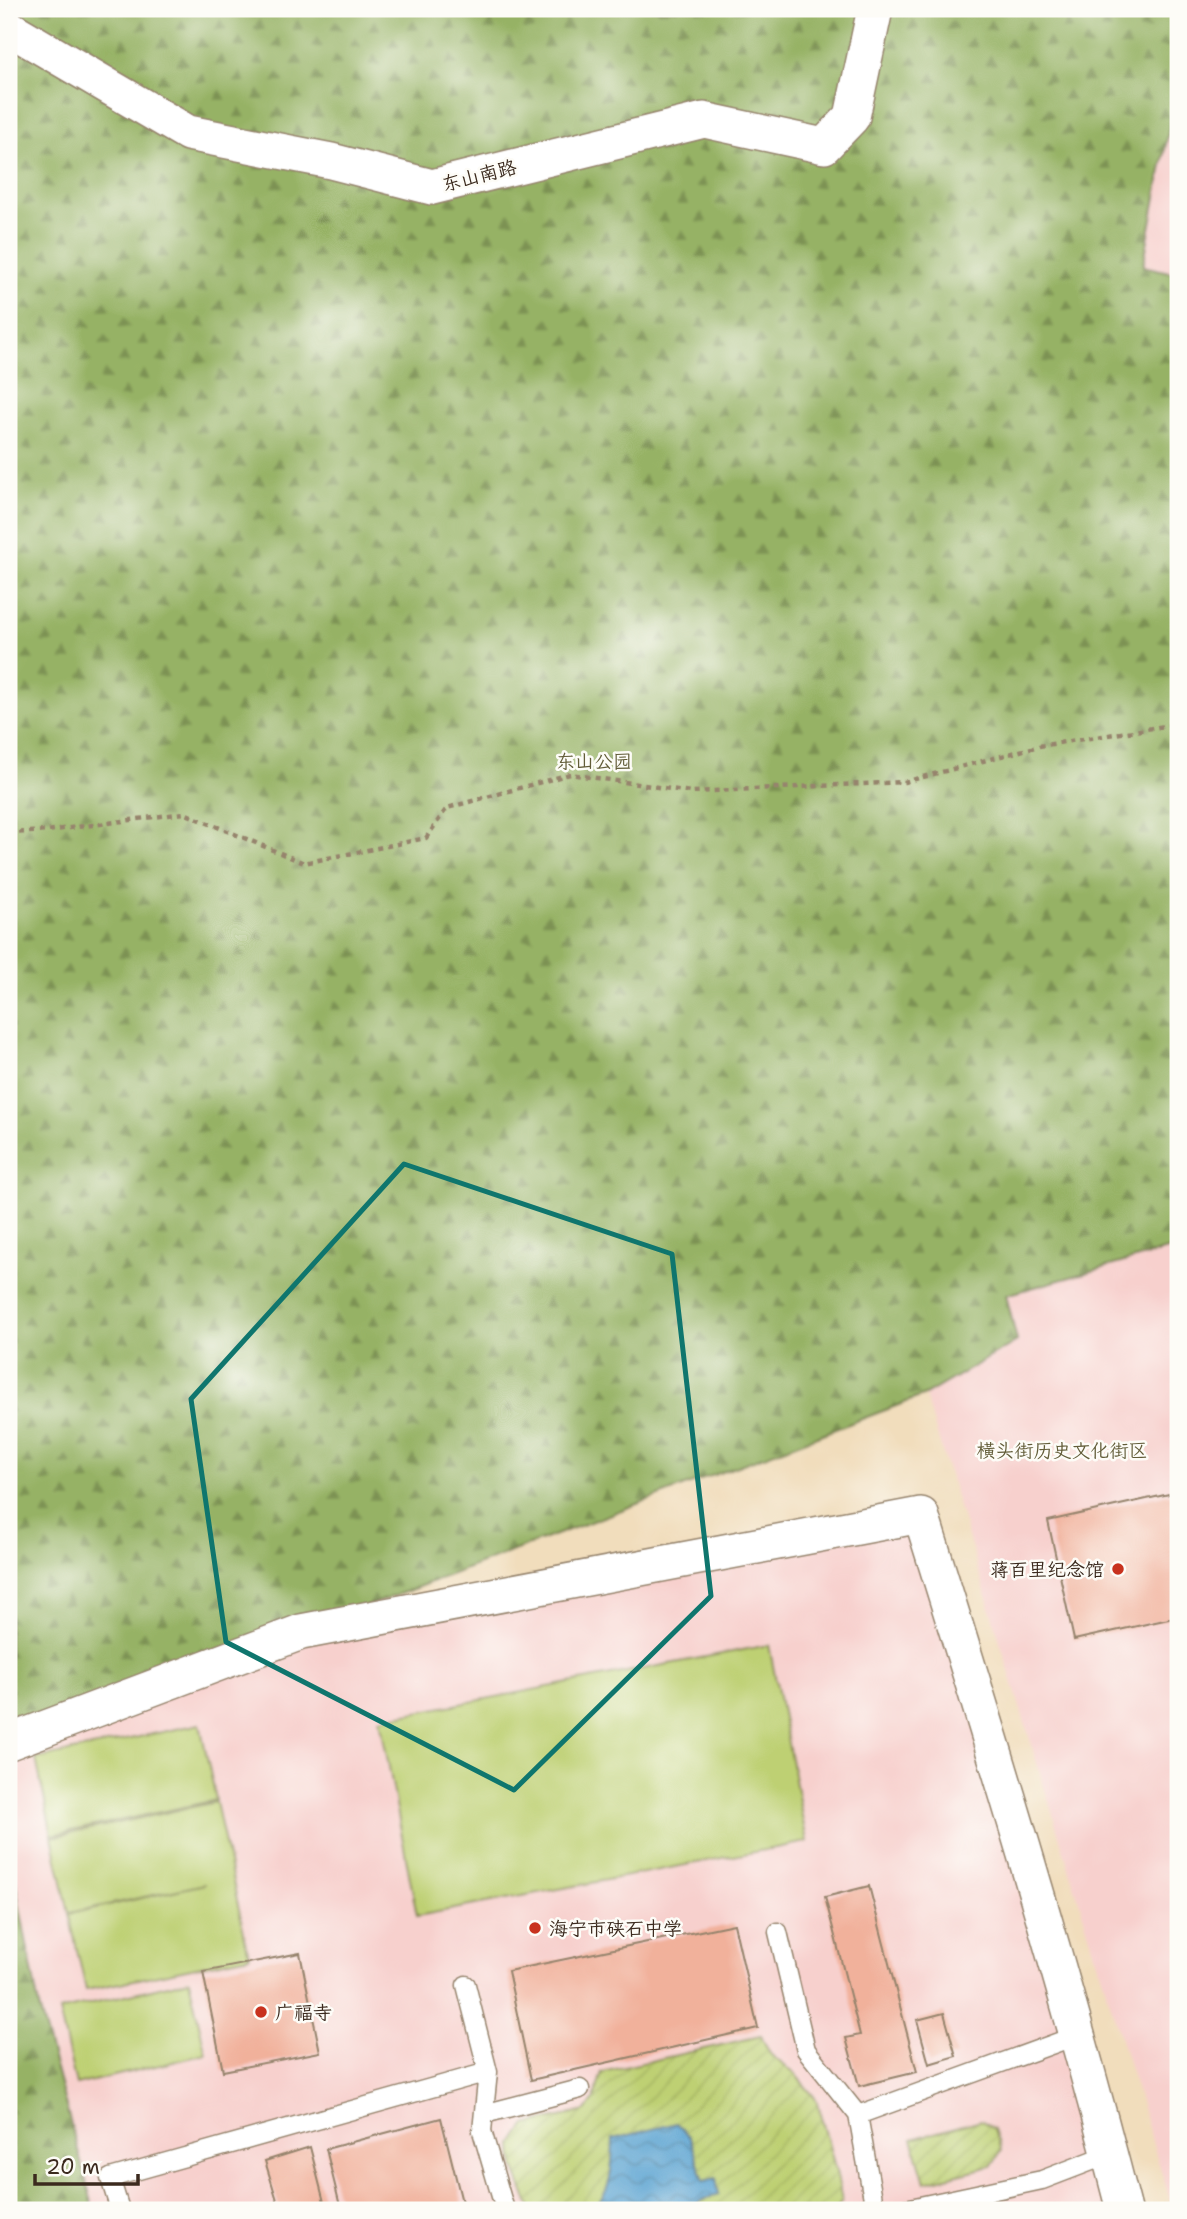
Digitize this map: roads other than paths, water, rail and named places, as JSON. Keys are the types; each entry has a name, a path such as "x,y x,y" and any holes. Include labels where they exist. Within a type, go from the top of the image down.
{"street":[{"name":"东山南路","path":"9,28 188,133 331,161 432,187 704,120 824,146 852,117 875,9"},
{"path":"9,1742 301,1632 921,1516 1020,1835 1078,2035 1124,2210"}],"lane":[{"path":"778,1931 806,2050 858,2115 875,2210"},
{"path":"466,1985 488,2072 482,2131 505,2210"},
{"path":"858,2115 1078,2035"},
{"path":"120,2210 110,2178 488,2072"},
{"path":"484,2114 580,2089"},
{"path":"901,2210 1042,2180 1110,2154"}],"water":[{"path":"676,2123 690,2137 704,2181 716,2178 719,2194 702,2200 687,2210 592,2210 608,2187 613,2139"}],"place":[{"name":"蒋百里纪念馆","path":"1118,1569"},
{"name":"海宁市硖石中学","path":"535,1928"},
{"name":"广福寺","path":"261,2012"}],"park label":[{"name":"东山公园","path":"594,761"},
{"name":"横头街历史文化街区","path":"1062,1450"}]}
